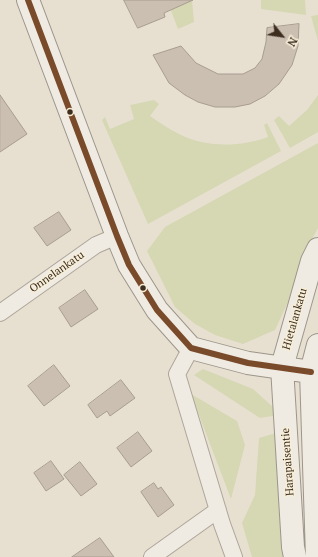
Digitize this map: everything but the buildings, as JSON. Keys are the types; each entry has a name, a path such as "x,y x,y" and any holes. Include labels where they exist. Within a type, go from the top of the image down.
{"main road":[{"path":"28,0 116,236 129,265 157,310 191,348 241,361 311,372"},
{"name":"Hietalankatu","path":"282,367 312,261 318,249"},
{"path":"317,557 311,372 318,344"},
{"name":"Harapaisentie","path":"282,367 293,547 295,557"}],"street":[{"name":"Onnelankatu","path":"0,313 96,245 116,236"},
{"path":"191,348 177,374 218,510 234,557"},
{"path":"152,557 218,510"}],"green space":[{"path":"167,0 192,0 194,22 178,29"},
{"path":"261,0 305,0 306,15 261,9"},
{"path":"318,15 318,41 311,16"},
{"path":"318,95 318,132 290,148 274,120 279,116 289,126 307,110"},
{"path":"154,100 159,104 150,116 189,139 212,144 246,143 268,137 264,125 267,123 281,151 148,224 102,120 105,117 110,129 134,119 130,105"},
{"path":"318,143 318,228 305,252 288,302 275,330 243,344 215,335 195,324 175,307 147,251 165,227"},
{"path":"203,369 253,389 273,407 273,416 260,418 194,375"},
{"path":"191,394 237,421 245,445 231,499"},
{"path":"276,433 287,557 252,557 242,523 255,495 259,438"}],"transit line":[{"path":"28,0 129,265 157,310 191,348 248,363 311,372"}]}
